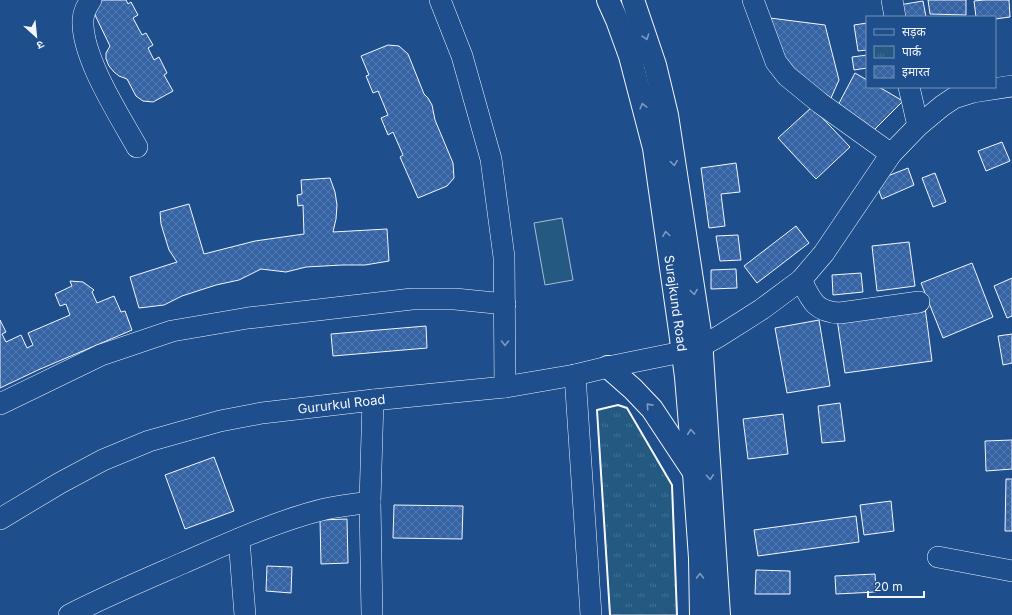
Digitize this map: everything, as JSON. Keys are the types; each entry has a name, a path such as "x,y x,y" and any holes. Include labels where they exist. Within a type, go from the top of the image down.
{"main road":[{"name":"Surajkund Road","path":"608,0 630,56 654,148 692,349 694,473 700,558 701,615"},
{"name":"Surajkund Road","path":"633,0 655,65 667,115 719,615"},
{"path":"608,367 633,389 652,409 694,473"}],"street":[{"path":"91,0 86,8 83,18 86,43 100,81 137,147"},
{"path":"440,0 462,56 491,159 504,257 505,387"},
{"path":"753,0 776,62 781,70 820,103 891,154"},
{"path":"892,0 895,16"},
{"name":"Gururkul Road","path":"0,519 97,463 149,441 220,421 262,413 505,387 575,375 692,349 718,337 762,309 801,280 824,253 891,154 918,126 942,106 954,98 973,92 1012,86"},
{"path":"909,88 918,126"},
{"path":"801,280 812,301 817,306 827,311 833,312 919,302"},
{"path":"0,404 101,355 172,332 248,318 412,299 455,299 505,304"},
{"path":"575,375 592,615"},
{"path":"372,615 370,502 373,400"},
{"path":"68,615 96,601 239,539 302,515 370,502"},
{"path":"239,539 244,615"},
{"path":"938,557 1012,571"}],"green space":[{"path":"562,218 573,280 545,285 534,223"},
{"path":"618,405 627,408 672,485 677,615 610,615 597,410"}],"building":[{"path":"96,0 126,0 128,4 131,2 138,15 133,18 142,35 146,33 153,45 148,48 154,60 159,57 167,73 164,75 173,91 153,102 143,101 136,96 127,79 114,72 106,59 106,53 110,46 95,15 93,4"},
{"path":"928,0 966,0 966,15 930,14"},
{"path":"1009,0 1010,17 996,19 996,16 976,16 974,1"},
{"path":"923,1 926,16 901,16 899,5"},
{"path":"770,18 825,25 839,80 831,98 778,60"},
{"path":"866,23 866,50 858,51 854,25"},
{"path":"388,45 399,46 408,54 424,94 432,105 435,120 453,163 454,178 447,186 418,198 400,157 403,155 393,132 388,135 381,118 388,115 378,91 373,93 366,76 369,75 361,56"},
{"path":"866,55 866,68 854,70 852,57"},
{"path":"855,73 866,79 866,88 881,88 903,101 874,130 837,107"},
{"path":"812,107 850,147 816,179 778,138"},
{"path":"1002,142 1010,161 986,171 978,151"},
{"path":"736,163 740,192 721,194 725,226 709,228 701,168"},
{"path":"908,168 914,185 882,199 875,181"},
{"path":"935,173 946,202 933,207 922,178"},
{"path":"330,178 335,192 337,205 333,232 387,229 389,261 365,265 306,267 286,272 261,269 239,280 216,285 182,296 164,305 139,308 130,277 177,262 169,250 161,224 160,212 189,204 204,254 255,241 304,234 303,205 298,206 297,195 302,194 301,180"},
{"path":"796,226 809,243 757,283 744,266"},
{"path":"738,235 741,260 720,261 716,236"},
{"path":"909,242 915,286 877,291 872,246"},
{"path":"972,263 993,317 943,338 921,283"},
{"path":"736,269 737,288 711,289 711,270"},
{"path":"861,273 863,292 833,295 832,275"},
{"path":"1012,278 1012,316 1007,318 994,286"},
{"path":"70,281 83,282 94,290 92,292 97,303 114,296 121,312 125,311 132,330 0,388 0,320 6,332 2,334 6,342 21,335 27,348 33,345 28,333 70,315 66,304 60,306 55,294 72,286"},
{"path":"925,307 932,361 845,373 837,319"},
{"path":"819,320 830,386 787,393 775,328"},
{"path":"426,326 427,348 333,356 331,334"},
{"path":"1012,334 1012,363 1003,365 998,336"},
{"path":"840,403 845,441 822,443 818,406"},
{"path":"783,414 788,454 748,459 743,419"},
{"path":"1012,440 1012,469 986,471 985,441"},
{"path":"214,457 234,511 185,529 165,475"},
{"path":"1006,479 1012,479 1012,531 1005,531"},
{"path":"891,501 894,531 864,535 860,505"},
{"path":"394,505 463,506 462,539 393,538"},
{"path":"856,516 859,542 758,556 754,530"},
{"path":"347,519 348,563 321,564 320,520"},
{"path":"267,566 292,567 291,593 266,591"},
{"path":"756,570 790,571 790,594 755,594"},
{"path":"875,574 876,592 836,594 835,576"}],"wall":[{"path":"610,615 597,410 618,405 627,408 672,485 677,615"}]}
